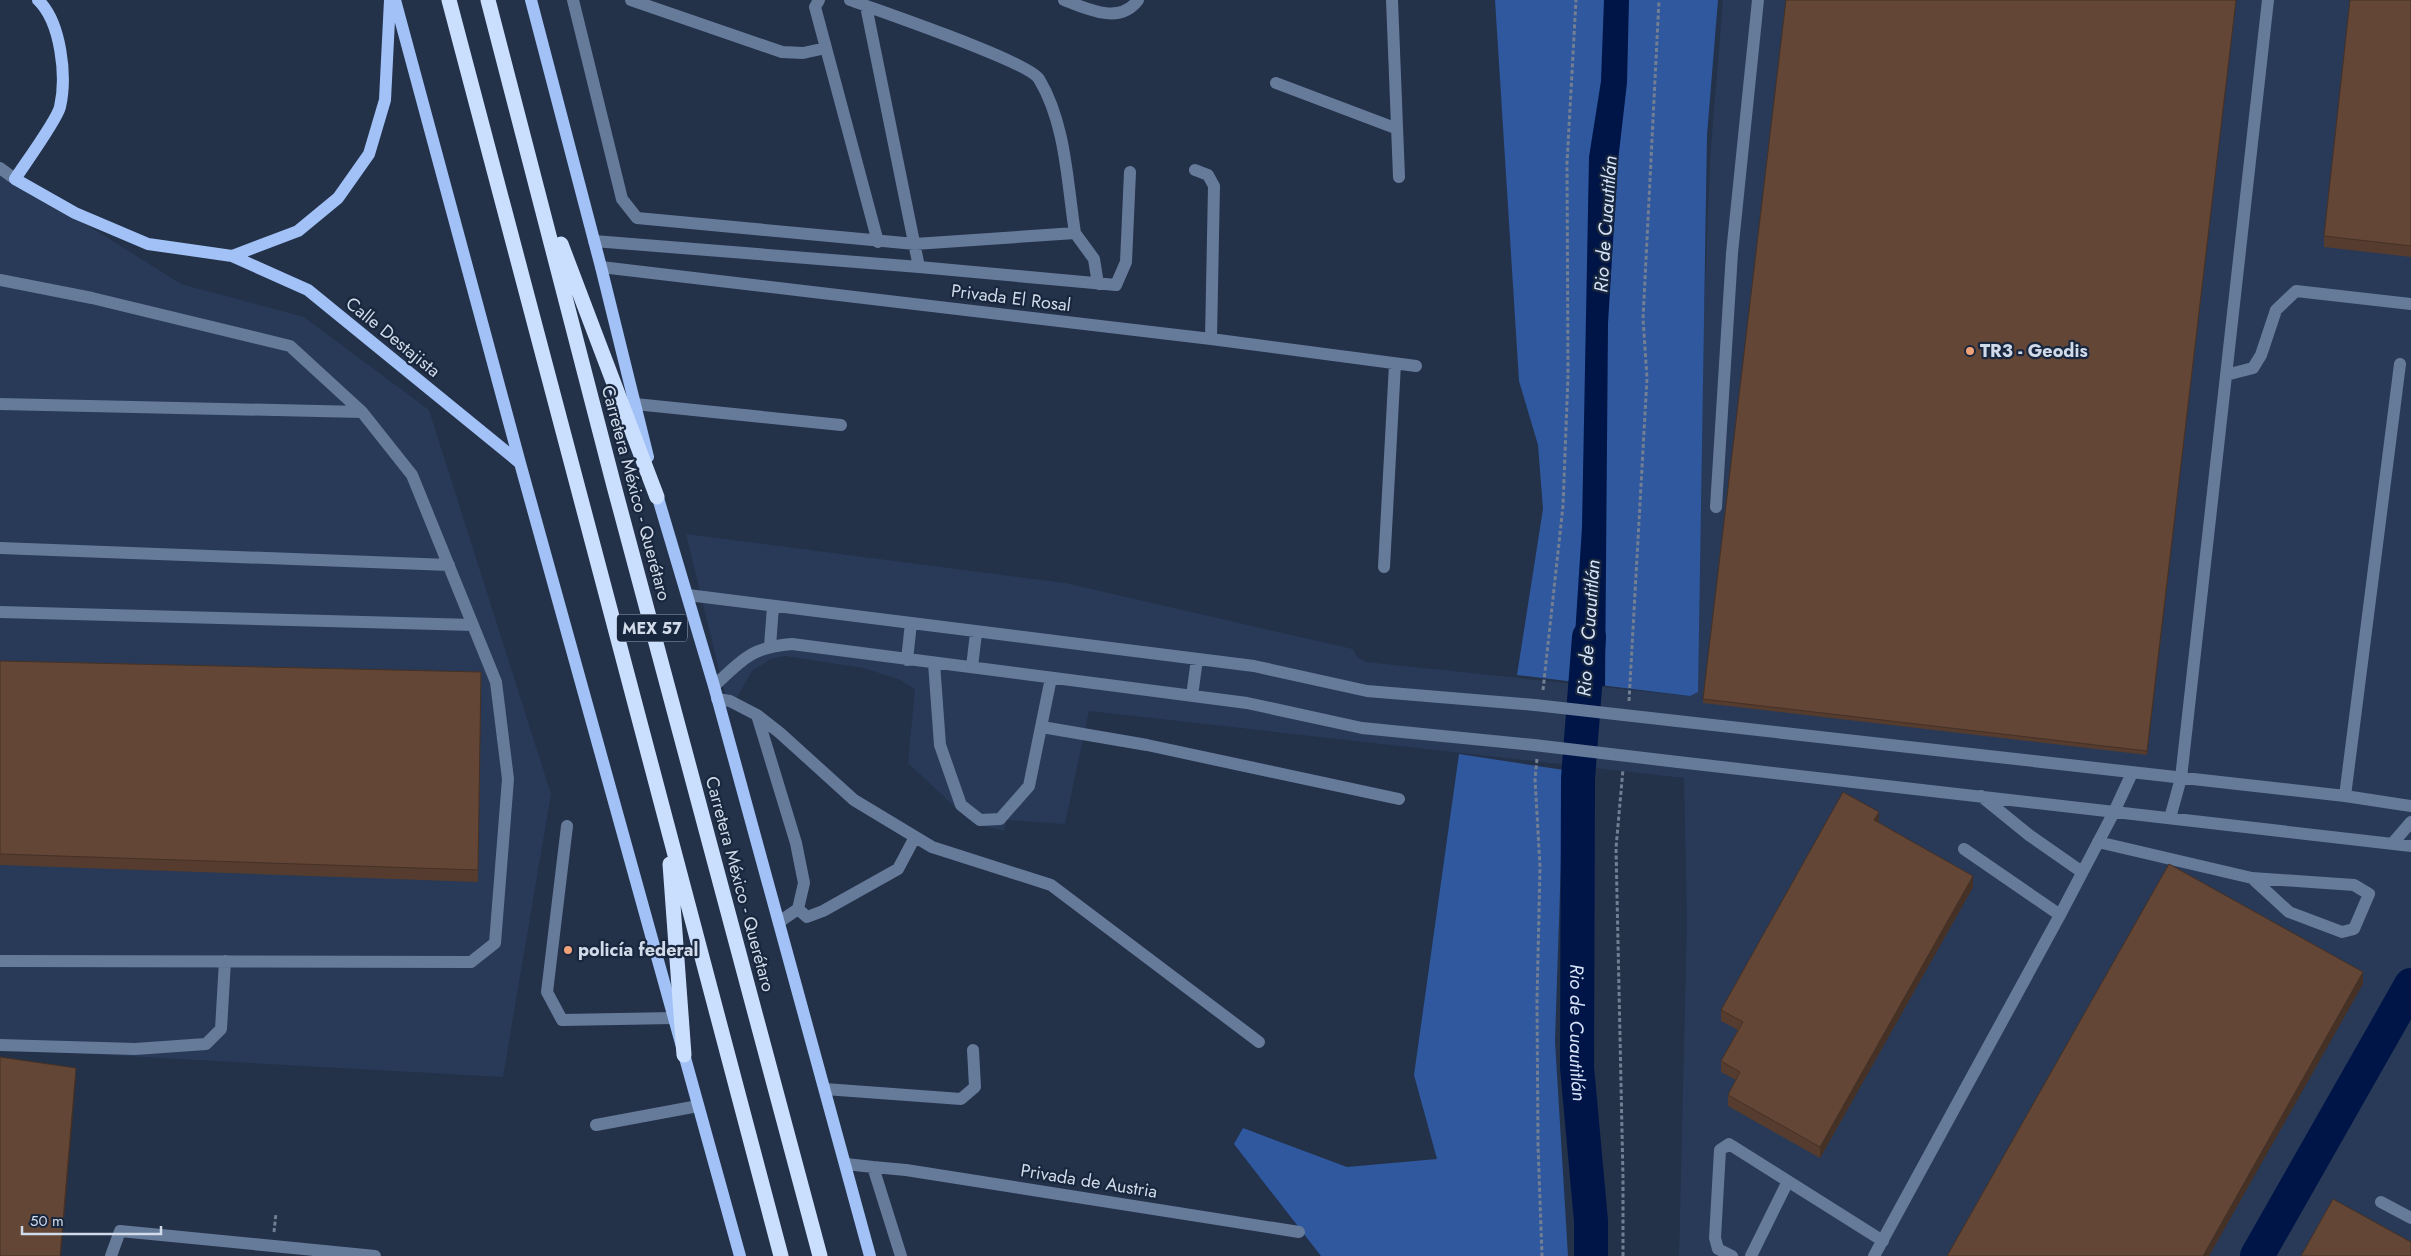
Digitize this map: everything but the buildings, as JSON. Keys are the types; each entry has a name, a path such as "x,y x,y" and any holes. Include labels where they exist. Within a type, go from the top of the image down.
{"highway":[{"name":"MEX 57","path":"449,0 781,1256"},
{"name":"Carretera México - Querétaro","path":"488,0 614,486 820,1256"},
{"path":"535,176 657,497"},
{"path":"669,835 672,910 684,1054"}],"main road":[{"path":"15,179 60,108 63,74 58,38 44,5 38,0"},
{"name":"Calle Destajista","path":"232,256 298,231 338,198 369,154 385,100 390,0"},
{"path":"395,0 520,463 740,1256"},
{"path":"531,0 601,267 657,497 714,686 826,1089 870,1256"},
{"name":"Calle Destajista","path":"15,179 75,213 148,244 232,256 308,290 520,463"}],"street":[{"path":"573,0 622,199 637,218 915,244 1075,233"},
{"path":"631,0 782,52 803,53 826,48"},
{"path":"818,0 815,7 878,242"},
{"path":"850,0 995,53 1038,77 1059,122 1075,233 1094,259 1098,284"},
{"path":"1064,0 1098,13 1119,13 1138,0"},
{"path":"1392,0 1395,128 1399,177"},
{"path":"1716,507 1732,253 1758,0"},
{"path":"2170,818 2181,778 2268,0"},
{"path":"866,6 919,266"},
{"path":"1276,83 1395,128"},
{"path":"0,168 15,179"},
{"path":"1195,170 1208,175 1214,186 1211,339"},
{"path":"594,241 919,266 1116,285 1126,262 1130,172"},
{"name":"Privada El Rosal","path":"601,267 1211,339 1416,366"},
{"path":"0,280 92,298 290,346 362,412 412,475 496,682 508,779 495,944 470,962 0,960"},
{"path":"2226,375 2253,368 2261,354 2276,310 2296,291 2411,304"},
{"path":"1384,567 1395,364"},
{"path":"2345,796 2400,364"},
{"path":"0,404 362,412"},
{"path":"635,404 841,425"},
{"path":"0,548 449,564"},
{"path":"688,595 976,633 1254,666 1367,691 1535,705 2345,796 2411,806"},
{"path":"770,646 773,606"},
{"path":"0,612 473,625"},
{"path":"907,660 911,623"},
{"path":"972,667 976,633"},
{"path":"714,686 748,655 770,646 792,644 1247,703 1362,728 1678,762 2411,846"},
{"path":"1192,696 1197,659"},
{"path":"934,663 940,745 961,805 980,820 1000,819 1029,786 1051,678"},
{"path":"717,699 730,701 756,715 780,733 854,800 932,847 1051,885 1259,1042"},
{"path":"756,715 796,843 804,882 798,908 779,922"},
{"path":"1042,727 1147,745 1399,799"},
{"path":"1874,1256 2060,915 2114,812 2132,773"},
{"path":"1980,796 2029,835 2082,872"},
{"path":"2392,844 2411,822"},
{"path":"567,826 547,992 562,1020 674,1018"},
{"path":"798,908 807,916 824,911 890,874 898,869 915,837"},
{"path":"2098,842 2252,878 2354,885 2369,894 2354,929 2342,932 2289,912 2252,878"},
{"path":"1964,848 2060,915"},
{"path":"0,1046 135,1049 206,1044 221,1029 225,961"},
{"path":"826,1089 960,1100 975,1087 973,1050"},
{"path":"596,1125 698,1106"},
{"path":"1732,1256 1718,1249 1715,1238 1720,1150 1729,1144 1883,1240"},
{"name":"Privada de Austria","path":"846,1164 906,1170 1299,1232"},
{"path":"873,1167 901,1256"},
{"path":"1751,1256 1788,1181"},
{"path":"2381,1202 2411,1218"},
{"path":"111,1256 120,1231 320,1253 376,1256"}],"path":[{"path":"1543,692 1563,506 1568,376 1566,163 1576,0"},
{"path":"1629,703 1647,378 1643,320 1659,0"},
{"path":"1536,748 1535,779 1540,867 1537,1000 1538,1145 1542,1256"},
{"path":"1622,1256 1623,1169 1616,848 1624,761"}],"shaded area":[{"path":"1495,0 1718,0 1707,135 1698,692 1690,696 1517,675 1543,509 1538,445 1519,381"},
{"path":"1723,0 2411,0 2411,1256 1679,1256 1687,922 1684,778 1089,711 1065,824 1007,820 1004,831 972,823 908,763 915,689 898,679 863,668 785,656 771,659 752,671 729,711 686,534 1065,583 1353,649 1357,657 1366,662 1689,696 1710,159"},
{"path":"0,170 181,284 304,317 429,410 551,794 503,1077 0,1049"},
{"path":"1459,754 1564,770 1555,1041 1568,1256 1321,1256 1234,1144 1243,1128 1347,1167 1437,1159 1414,1075"}],"water":[{"path":"1604,0 1629,0 1627,83 1618,161 1608,323 1605,686 1572,682 1582,527 1589,157 1601,81"}],"waterway":[{"name":"Rio de Cuautitlán","path":"1589,637 1578,778 1577,1067 1591,1221 1591,1256"},
{"path":"2257,1256 2411,985"}],"place":[{"name":"TR3 - Geodis","path":"1970,351"},
{"name":"policía federal","path":"568,950"}]}
